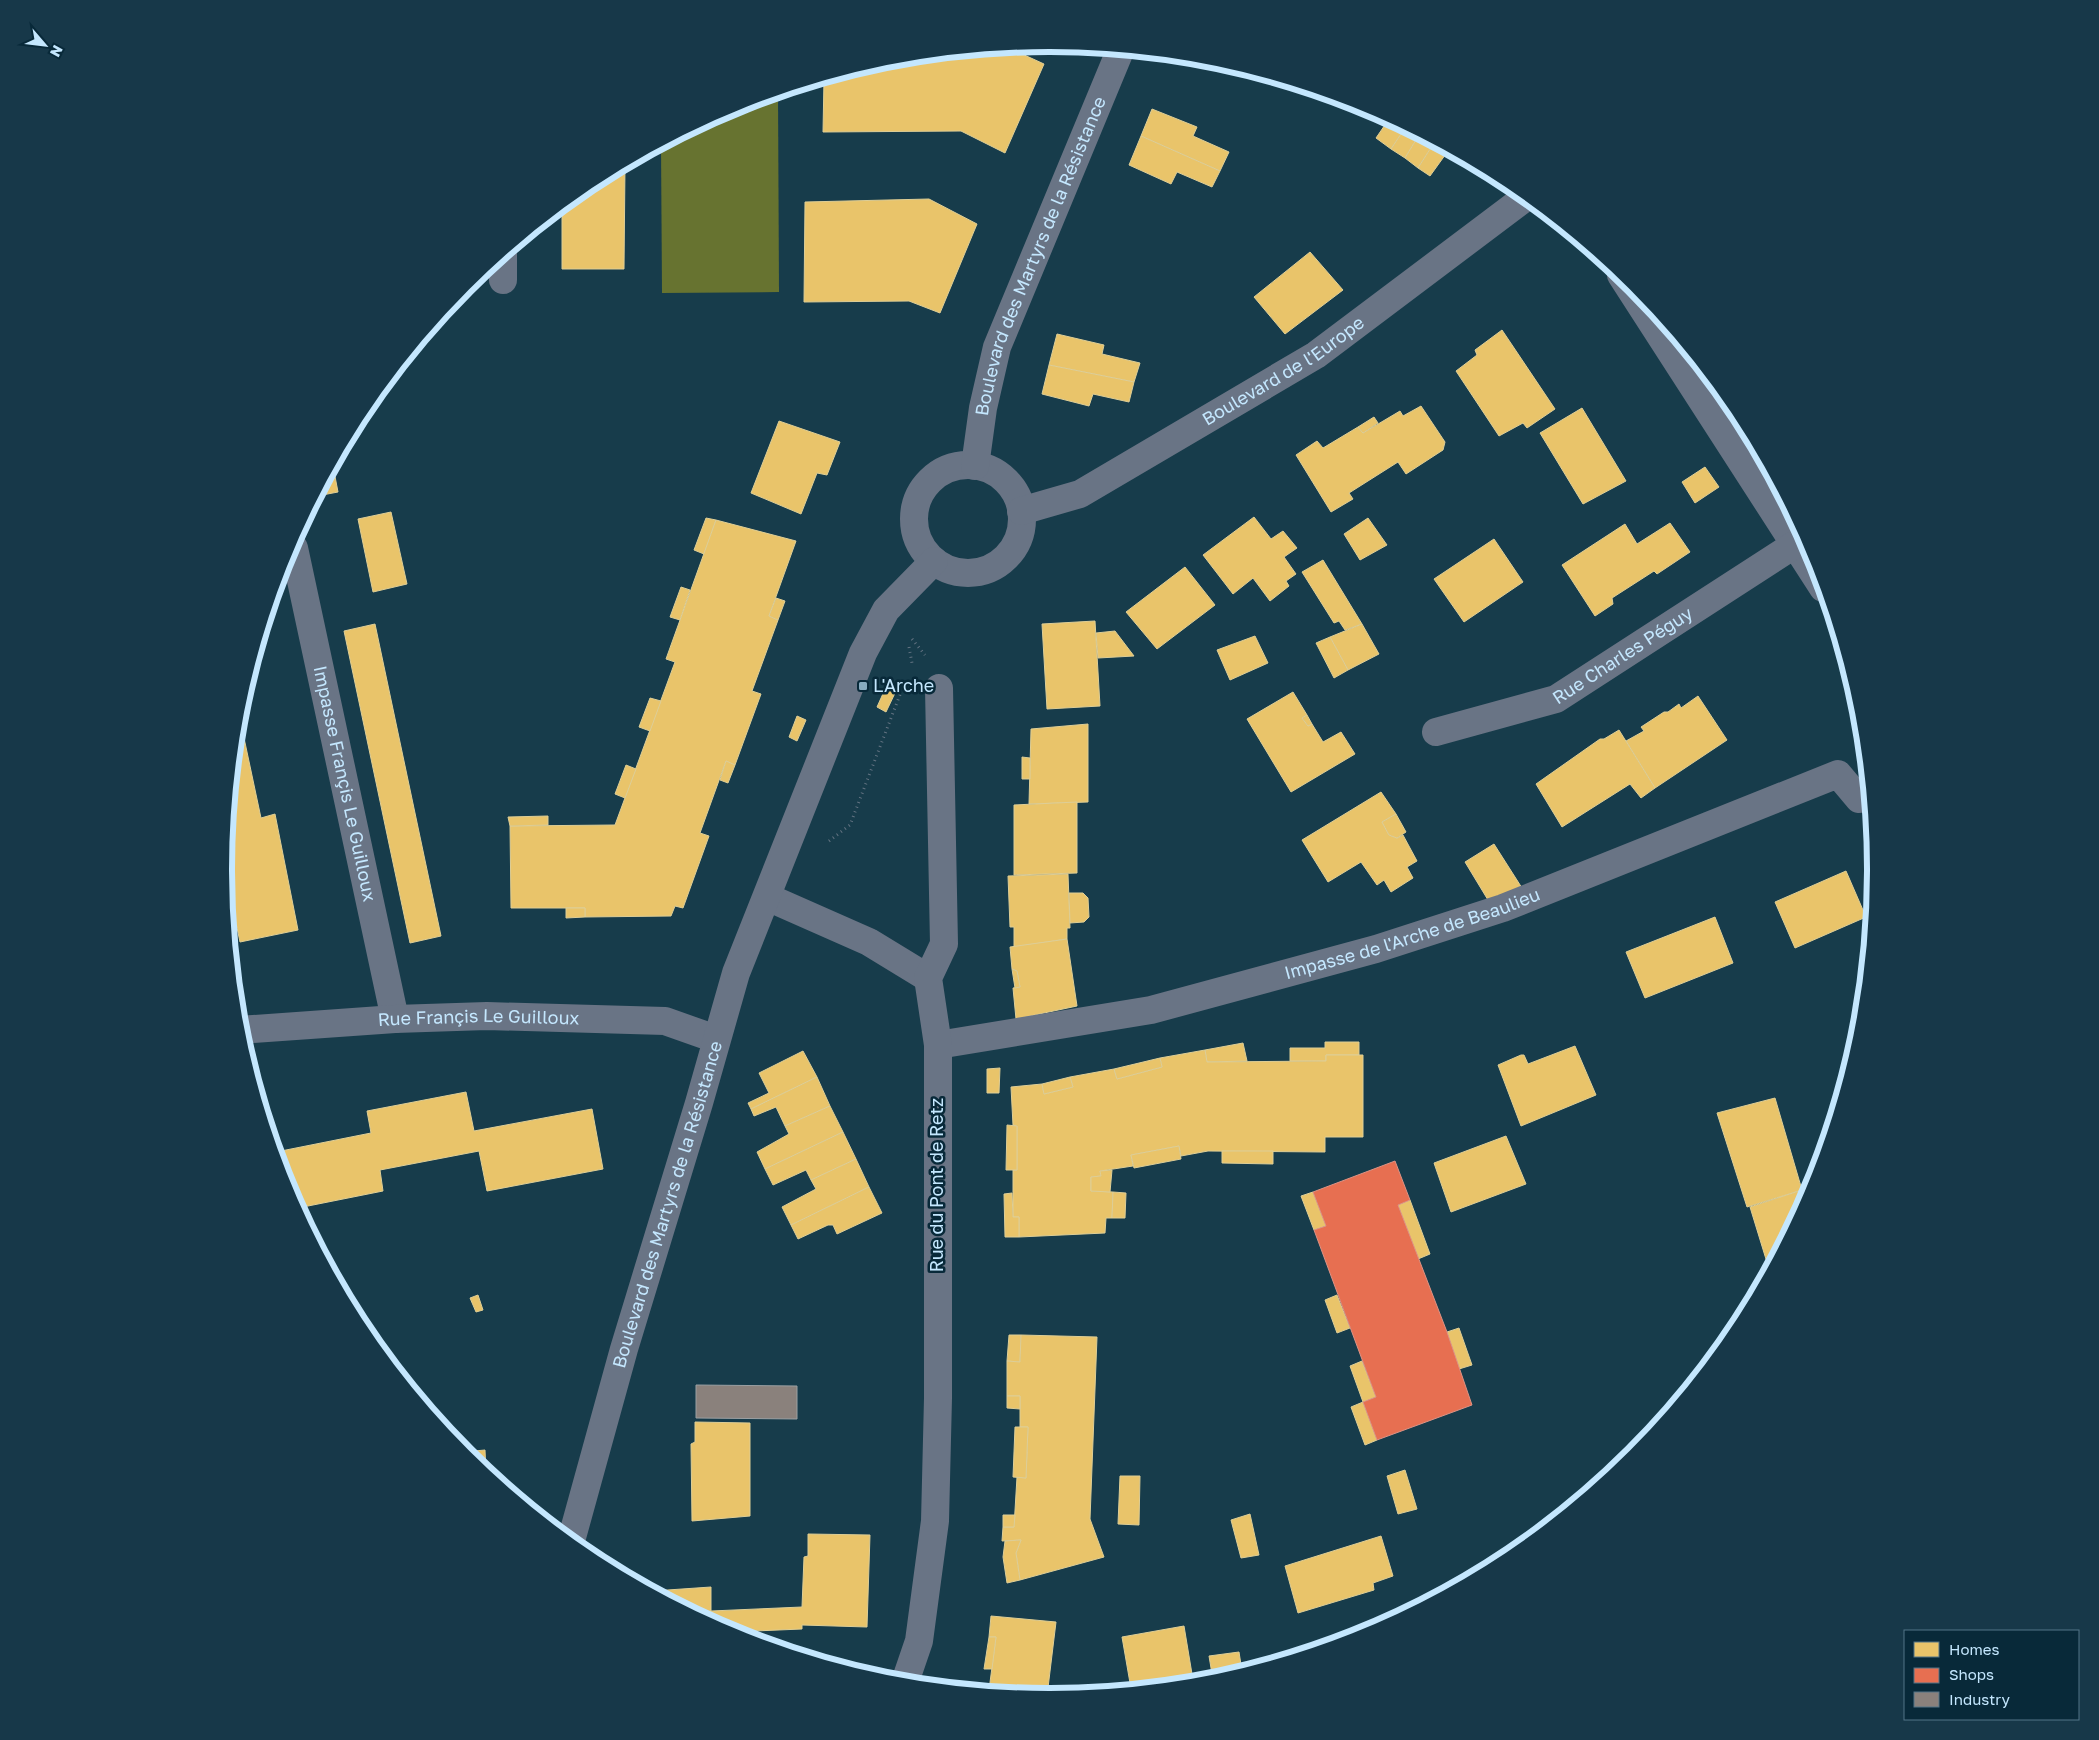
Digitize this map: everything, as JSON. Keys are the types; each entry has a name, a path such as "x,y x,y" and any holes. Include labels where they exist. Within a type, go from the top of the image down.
{"street":[{"name":"Boulevard des Martyrs de la Résistance","path":"975,466 983,408 997,347 1118,55"},
{"name":"Boulevard de l'Europe","path":"1021,511 1080,494 1316,355 1520,202"},
{"path":"1641,306 1809,567"},
{"path":"958,466 975,466 992,471 1006,480 1016,495 1021,511 1021,530 1014,547 1002,561 986,570 968,573 950,570 934,561 922,548 916,532 914,515 918,498 928,483 942,472 958,466"},
{"name":"Rue Charles Péguy","path":"1436,732 1556,699 1794,545"},
{"name":"Impasse Françis Le Guilloux","path":"295,554 395,1019"},
{"name":"Boulevard des Martyrs de la Résistance","path":"573,1534 624,1349 699,1103 736,973 864,652 886,610 934,561"},
{"path":"767,896 869,942 928,978 944,944 939,688"},
{"name":"Impasse de l'Arche de Beaulieu","path":"938,1045 1151,1010 1376,949 1503,908 1838,774 1859,799"},
{"name":"Rue du Pont de Retz","path":"907,1675 919,1641 935,1521 938,1398 938,1045 928,978"},
{"name":"Rue Françis Le Guilloux","path":"248,1029 395,1019 486,1016 665,1021 716,1039"}],"path":[{"path":"886,610 926,656 939,688"},
{"path":"904,630 912,661 909,670"},
{"path":"827,842 850,825 902,688"}],"green space":[{"path":"778,99 779,292 662,293 661,151 737,115"}],"building: Homes":[{"path":"1020,53 1044,64 1005,153 961,131 823,132 824,84 838,80 890,68 943,59 996,54"},
{"path":"1152,109 1197,127 1193,136 1229,152 1220,171 1141,136"},
{"path":"1385,125 1402,133 1391,149 1376,138"},
{"path":"1402,133 1416,140 1405,158 1391,149"},
{"path":"1141,136 1220,171 1212,187 1177,172 1171,184 1129,165"},
{"path":"1416,140 1431,148 1418,168 1405,158"},
{"path":"1431,148 1445,155 1430,176 1418,168"},
{"path":"625,172 624,269 562,269 562,214"},
{"path":"929,199 977,224 940,313 909,301 804,302 805,202"},
{"path":"1310,252 1343,290 1285,334 1254,297"},
{"path":"1502,330 1555,409 1527,428 1523,423 1499,436 1456,371 1477,355 1475,350"},
{"path":"1057,334 1104,345 1102,354 1140,363 1134,382 1049,365"},
{"path":"1049,365 1134,382 1129,402 1093,394 1089,406 1042,394"},
{"path":"1421,406 1445,442 1443,450 1406,474 1398,462 1349,493 1353,499 1331,512 1296,455 1317,441 1323,448 1358,427 1363,433 1400,411 1403,416"},
{"path":"1582,408 1626,481 1583,504 1540,433"},
{"path":"1374,417 1378,423 1363,433 1358,427"},
{"path":"779,421 840,442 827,475 817,473 801,514 751,493"},
{"path":"1705,467 1719,487 1695,503 1682,482"},
{"path":"335,474 338,492 323,495"},
{"path":"391,512 407,584 373,592 358,519"},
{"path":"1254,517 1271,539 1283,531 1297,548 1284,557 1296,574 1286,581 1289,586 1270,601 1253,578 1233,594 1203,555"},
{"path":"706,518 716,520 704,554 694,550"},
{"path":"1368,518 1387,545 1360,560 1344,534"},
{"path":"716,520 796,541 769,616 778,620 752,691 761,694 735,765 726,761 700,833 709,836 683,908 675,906 671,916 585,917 585,908 511,908 510,826 615,825 675,662 666,659"},
{"path":"1670,523 1690,552 1657,574 1654,571 1612,598 1613,604 1595,616 1562,565 1625,524 1637,544"},
{"path":"1494,539 1523,582 1464,622 1434,579"},
{"path":"1323,560 1362,624 1345,630 1339,621 1334,623 1302,572"},
{"path":"1185,567 1215,605 1157,649 1126,612"},
{"path":"681,587 690,590 680,620 670,617"},
{"path":"776,598 785,601 778,620 769,616"},
{"path":"1095,621 1100,706 1047,709 1042,624"},
{"path":"375,624 441,936 410,943 344,631"},
{"path":"1362,624 1379,654 1348,670 1330,637"},
{"path":"1115,631 1134,656 1098,658 1096,633"},
{"path":"1255,636 1268,663 1230,680 1217,650"},
{"path":"1330,637 1348,670 1334,678 1316,643"},
{"path":"886,687 896,691 886,712 877,707"},
{"path":"1293,692 1307,715 1302,718 1308,726 1312,724 1323,742 1341,732 1355,754 1291,792 1247,719"},
{"path":"1698,696 1727,740 1655,788 1626,741 1644,731 1641,727 1664,712 1668,712 1679,704 1681,708"},
{"path":"650,698 661,701 650,731 639,727"},
{"path":"1307,715 1312,724 1308,726 1302,718"},
{"path":"797,716 806,720 797,741 789,737"},
{"path":"1088,724 1088,802 1029,804 1031,729"},
{"path":"1619,730 1655,788 1641,798 1630,784 1562,827 1536,784 1600,739 1604,739"},
{"path":"244,736 261,818 275,814 298,930 240,942 234,911 232,870 234,817"},
{"path":"1022,757 1030,758 1030,779 1022,779"},
{"path":"726,761 735,765 728,783 720,780"},
{"path":"626,765 636,769 625,798 615,794"},
{"path":"1381,792 1396,814 1382,822 1389,835 1397,838 1403,835 1417,861 1407,867 1413,878 1391,892 1384,880 1377,885 1361,862 1328,882 1302,840"},
{"path":"1077,802 1077,873 1014,875 1014,805"},
{"path":"1396,814 1406,832 1397,838 1389,835 1382,822"},
{"path":"548,816 548,825 510,826 508,817"},
{"path":"1494,844 1522,888 1488,900 1465,862"},
{"path":"1846,871 1865,917 1795,948 1775,902"},
{"path":"1068,874 1070,928 1067,928 1067,939 1014,947 1014,927 1010,927 1008,876"},
{"path":"1069,893 1083,893 1088,898 1089,917 1084,922 1070,923"},
{"path":"566,908 585,908 585,917 566,918"},
{"path":"1715,917 1733,963 1645,998 1626,952"},
{"path":"1067,939 1077,1006 1016,1019 1013,988 1020,987 1017,971 1012,969 1010,947"},
{"path":"1012,969 1017,971 1020,987 1015,988"},
{"path":"1325,1042 1359,1042 1359,1055 1326,1055 1326,1061 1290,1061 1290,1048 1325,1048"},
{"path":"1243,1043 1247,1061 1207,1062 1205,1050"},
{"path":"1575,1046 1596,1095 1521,1126 1498,1065 1521,1055 1524,1055 1528,1064"},
{"path":"1205,1050 1207,1062 1326,1061 1326,1055 1363,1055 1363,1137 1325,1137 1325,1152 1208,1151 1181,1156 1179,1146 1131,1155 1133,1166 1100,1171 1101,1176 1091,1177 1091,1191 1113,1192 1112,1218 1106,1218 1105,1233 1019,1237 1019,1217 1013,1217 1013,1170 1017,1170 1017,1126 1013,1125 1011,1087 1042,1084 1044,1094 1073,1087 1070,1077 1114,1069 1117,1079 1162,1067 1160,1058"},
{"path":"803,1051 817,1077 751,1109 748,1103 769,1093 759,1073"},
{"path":"1160,1058 1162,1067 1117,1079 1114,1069"},
{"path":"1000,1068 999,1093 987,1093 987,1069"},
{"path":"817,1077 830,1106 785,1126 776,1107 754,1116 751,1109"},
{"path":"1070,1077 1073,1087 1044,1094 1042,1084"},
{"path":"466,1092 474,1131 592,1109 603,1169 487,1191 479,1151 380,1170 383,1191 305,1207 282,1151 371,1133 367,1111"},
{"path":"1775,1098 1802,1190 1747,1207 1717,1113"},
{"path":"830,1106 843,1132 765,1169 757,1152 789,1134 785,1126"},
{"path":"1007,1125 1017,1126 1017,1170 1006,1170"},
{"path":"843,1132 856,1159 811,1180 806,1170 773,1185 765,1169"},
{"path":"1506,1136 1526,1184 1451,1212 1434,1163"},
{"path":"1179,1146 1181,1159 1134,1168 1131,1155"},
{"path":"1222,1151 1273,1151 1273,1164 1222,1163"},
{"path":"856,1159 869,1187 791,1225 782,1207 816,1189 811,1180"},
{"path":"1112,1170 1110,1192 1091,1191 1091,1177 1101,1176 1100,1171"},
{"path":"869,1187 882,1213 837,1234 833,1225 828,1225 798,1239 791,1225"},
{"path":"1802,1190 1783,1232 1767,1261 1750,1207"},
{"path":"1113,1192 1126,1193 1125,1218 1112,1218"},
{"path":"1313,1192 1326,1226 1314,1230 1301,1196"},
{"path":"1012,1193 1013,1217 1019,1217 1019,1237 1005,1237 1004,1194"},
{"path":"1410,1200 1430,1254 1418,1259 1398,1205"},
{"path":"478,1295 483,1310 476,1312 470,1298"},
{"path":"1337,1295 1350,1328 1337,1333 1325,1300"},
{"path":"1459,1328 1472,1365 1459,1369 1447,1332"},
{"path":"1009,1335 1021,1335 1020,1362 1007,1361"},
{"path":"1021,1335 1097,1337 1090,1519 1104,1557 1020,1580 1016,1553 1021,1540 1002,1541 1003,1527 1014,1527 1017,1477 1026,1478 1028,1427 1020,1427 1020,1396 1007,1396 1007,1361 1020,1362"},
{"path":"1362,1361 1376,1397 1363,1402 1350,1366"},
{"path":"1007,1396 1020,1396 1020,1409 1007,1408"},
{"path":"1363,1402 1377,1440 1365,1445 1351,1407"},
{"path":"695,1422 750,1423 750,1516 692,1521 691,1444 695,1442"},
{"path":"1015,1427 1028,1427 1026,1478 1013,1477"},
{"path":"485,1450 486,1462 474,1451"},
{"path":"1405,1470 1417,1509 1398,1514 1387,1476"},
{"path":"1120,1476 1140,1476 1139,1525 1118,1524"},
{"path":"1250,1514 1259,1555 1241,1558 1231,1520"},
{"path":"1003,1515 1015,1515 1014,1527 1003,1527"},
{"path":"808,1534 870,1535 867,1627 802,1625 802,1629 753,1631 688,1603 664,1590 711,1587 711,1611 802,1607 804,1557 808,1556"},
{"path":"1381,1536 1393,1576 1373,1583 1374,1590 1298,1613 1285,1566"},
{"path":"1021,1540 1016,1553 1020,1580 1007,1583 1003,1557 1005,1541"},
{"path":"991,1616 1056,1622 1048,1688 990,1685 996,1637 989,1637"},
{"path":"1184,1626 1192,1674 1130,1683 1122,1637"},
{"path":"989,1637 996,1637 992,1669 984,1669"},
{"path":"1239,1652 1241,1665 1212,1671 1209,1656"}],"building: Shops":[{"path":"1395,1161 1410,1200 1398,1205 1447,1332 1472,1405 1377,1440 1363,1402 1376,1397 1314,1230 1326,1226 1313,1192"}],"building: Industry":[{"path":"696,1385 797,1386 797,1419 696,1418"}],"place":[{"name":"L'Arche","path":"863,686"}]}
